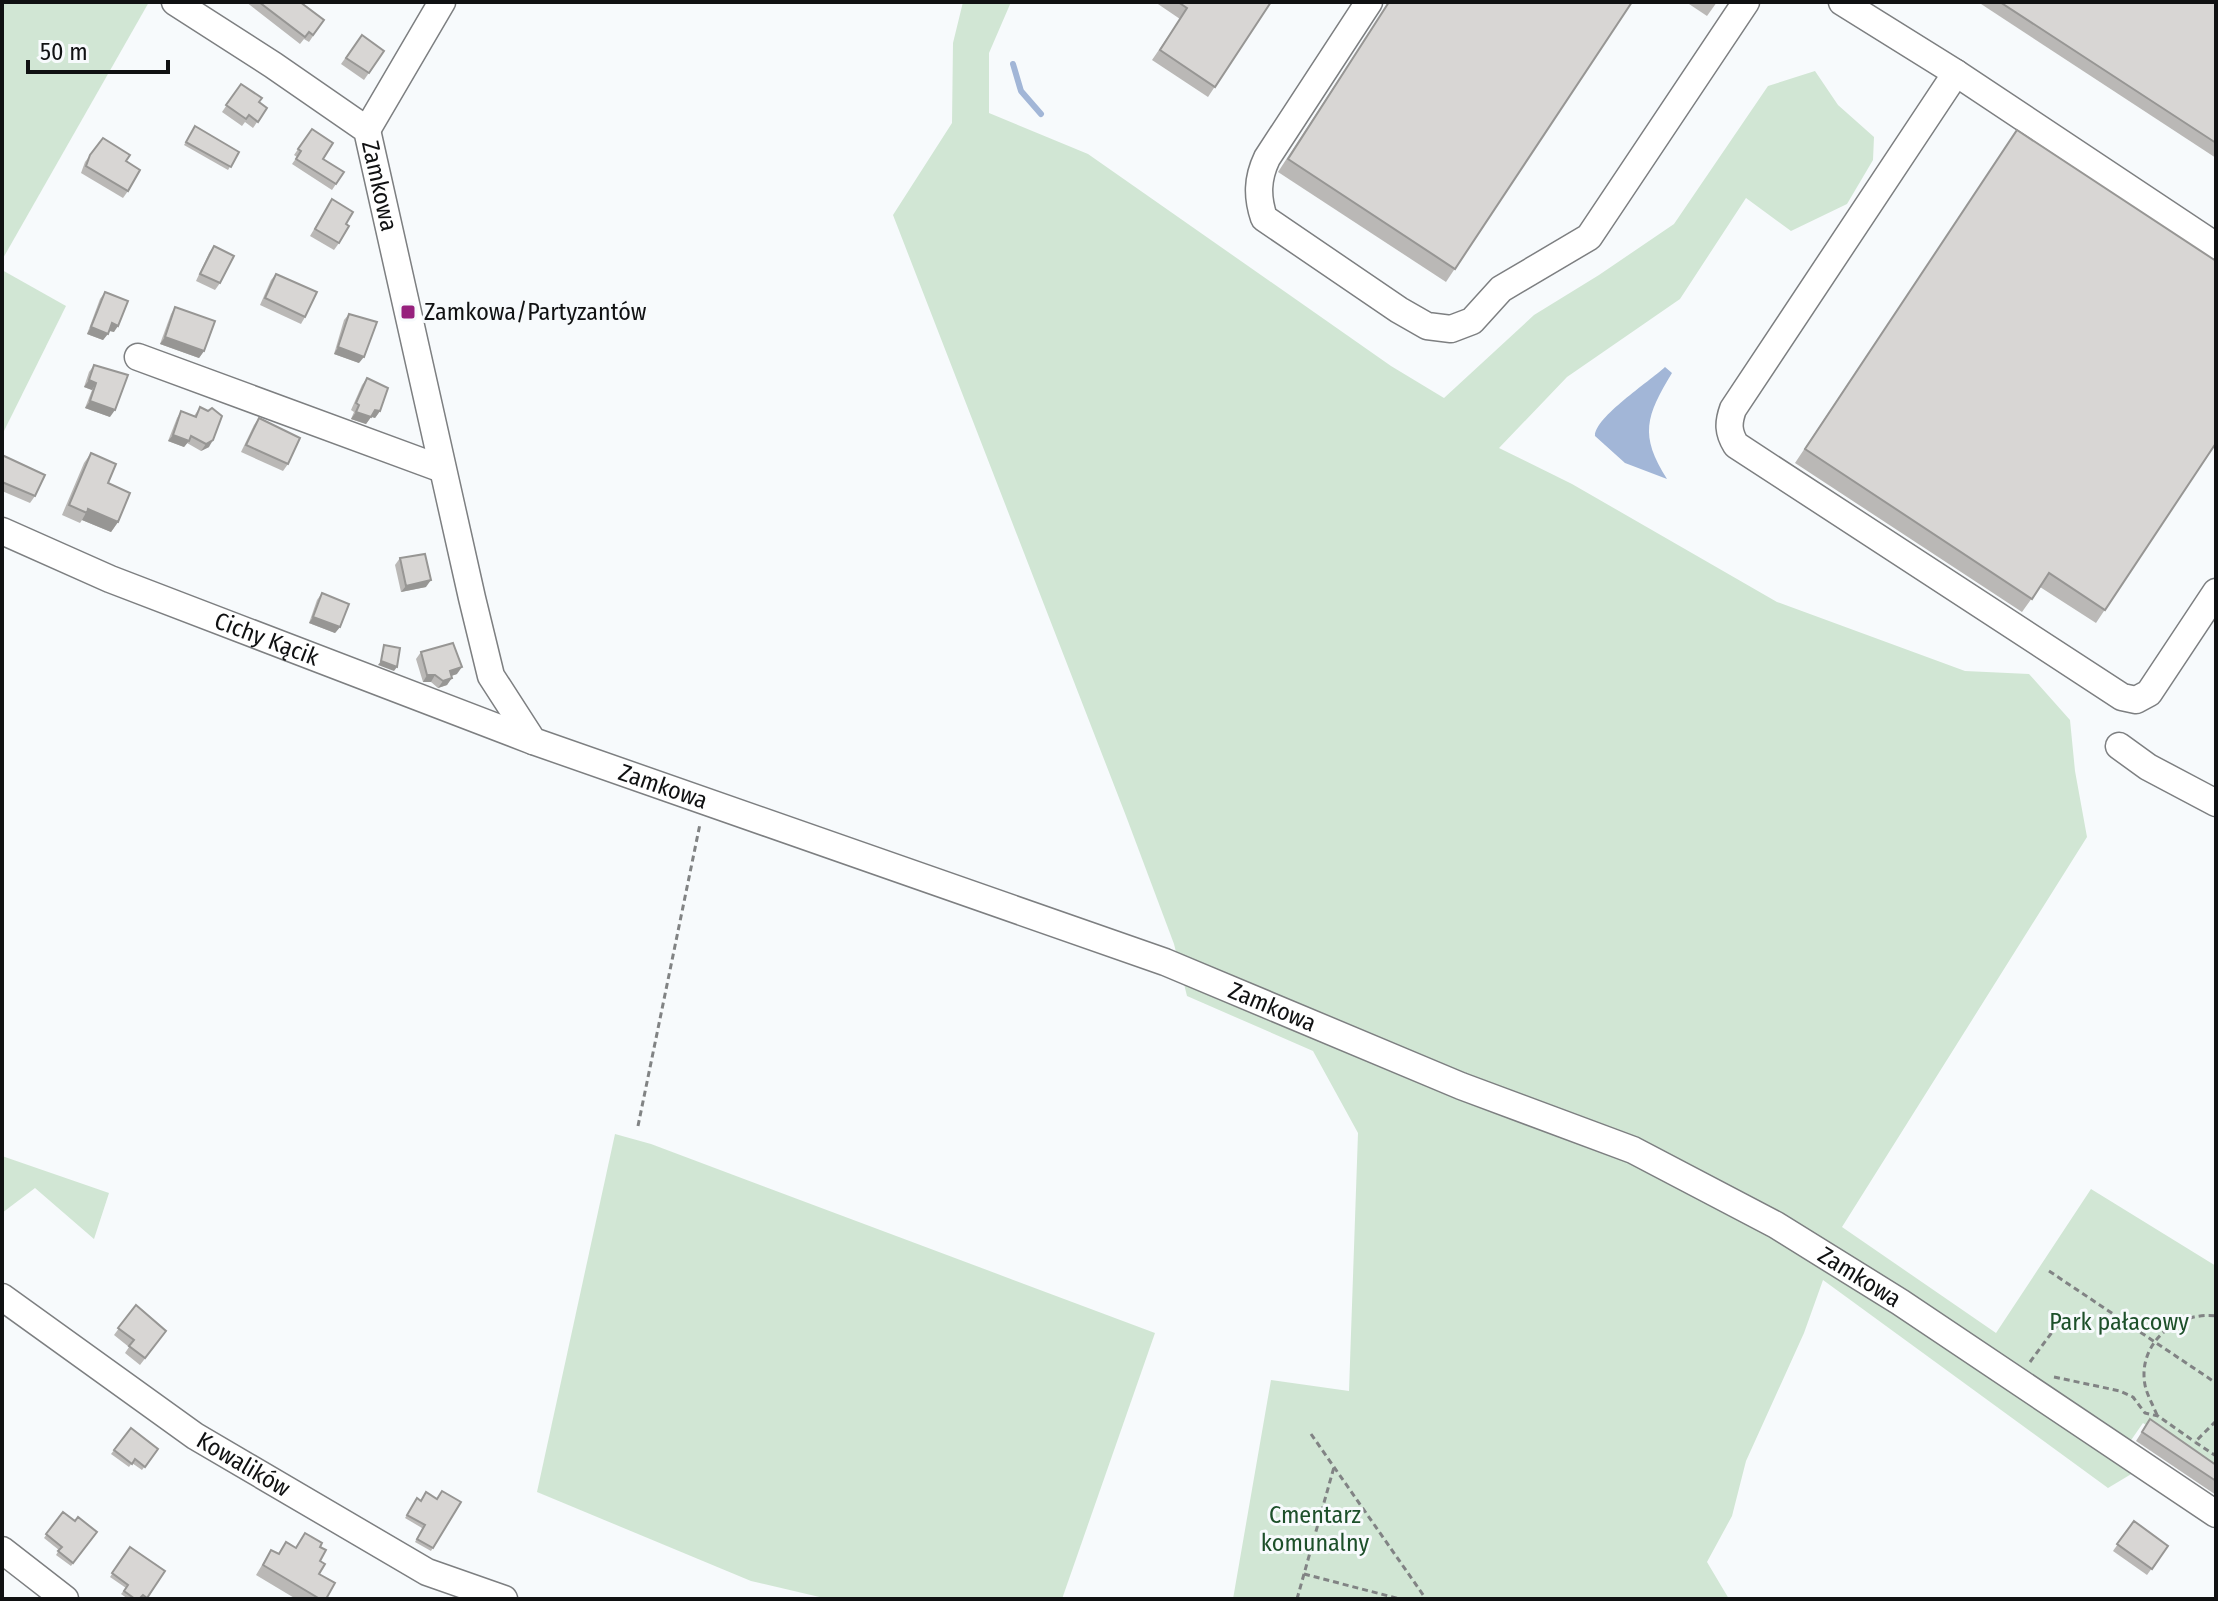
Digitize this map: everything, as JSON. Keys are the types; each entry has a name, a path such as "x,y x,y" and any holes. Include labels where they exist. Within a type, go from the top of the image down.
{"street":[{"name":"Zamkowa","path":"175,2 367,130 491,676 533,741 1165,962 1461,1086 1633,1150 1788,1232 1900,1302 2216,1514"},
{"path":"367,130 442,2"},
{"path":"1369,2 1267,158 1258,183 1259,203 1264,218 1399,310 1427,326 1451,329 1472,321 1501,289 1589,237 1746,2"},
{"path":"1842,2 1956,73 2216,246"},
{"path":"1956,73 1733,409 1729,433 1736,445 2122,697 2136,700 2149,693 2216,592"},
{"path":"138,357 442,469"},
{"name":"Cichy Kącik","path":"2,531 110,579 533,741"},
{"path":"2119,746 2148,767 2216,803"},
{"name":"Kowalików","path":"2,1297 195,1436 427,1572 504,1599"},
{"path":"2,1550 65,1599"}],"path":[{"path":"638,1126 704,802"},
{"path":"2049,1271 2216,1383"},
{"path":"2158,1416 2145,1384 2145,1364 2155,1341 2168,1326 2200,1314 2216,1316"},
{"path":"2028,1366 2035,1352 2061,1320"},
{"path":"2042,1373 2069,1382 2120,1391 2133,1397 2145,1413 2158,1416 2216,1456"},
{"path":"2195,1442 2216,1421"},
{"path":"1311,1434 1426,1599"},
{"path":"1297,1599 1334,1467"},
{"path":"1304,1574 1400,1599"}],"green space":[{"path":"2,2 149,2 2,260"},
{"path":"963,2 1011,2 989,53 989,113 1088,154 1391,366 1444,398 1534,315 1674,224 1768,86 1815,71 1838,105 1874,137 1873,160 1847,204 1791,231 1746,198 1680,299 1567,377 1499,448 1572,484 1777,602 1965,671 2029,674 2070,720 2087,837 1842,1227 1996,1333 2091,1189 2216,1266 2216,1471 2143,1423 2127,1446 1827,1269 2133,1473 2108,1488 1823,1280 1804,1333 1746,1461 1732,1516 1707,1562 1729,1599 1233,1599 1271,1380 1349,1391 1358,1133 1313,1051 1187,996 1174,944 1126,816 893,215 952,123 953,43"},
{"path":"2,270 66,306 2,435"},
{"path":"615,1134 651,1144 1155,1333 1062,1599 828,1599 751,1581 537,1492"},
{"path":"2,1156 109,1193 94,1239 35,1188 2,1213"}],"water":[{"path":"1665,367 1672,373 1656,402 1649,437 1667,479 1625,463 1595,436 1597,428 1613,410"}],"building":[{"path":"259,2 300,2 324,20 313,35 309,32 305,37"},
{"path":"1178,2 1271,2 1215,87 1160,50 1187,8"},
{"path":"1389,2 1632,2 1455,269 1288,159"},
{"path":"2000,2 2216,2 2216,143"},
{"path":"362,35 384,51 369,73 346,58"},
{"path":"241,84 262,98 259,102 267,108 258,122 249,115 246,119 226,105"},
{"path":"195,126 239,152 231,167 186,142"},
{"path":"312,129 333,143 323,159 344,172 336,184 296,159 301,151 298,149"},
{"path":"2017,130 2216,261 2216,443 2105,610 2049,573 2032,599 1805,449"},
{"path":"103,138 130,155 126,161 140,170 128,191 86,166"},
{"path":"332,199 353,212 339,243 315,229"},
{"path":"214,246 234,256 220,283 200,274"},
{"path":"276,274 317,292 305,317 265,298"},
{"path":"105,292 128,301 118,326 112,323 108,334 91,327"},
{"path":"175,307 215,321 204,351 165,337"},
{"path":"349,314 377,322 364,357 338,347"},
{"path":"94,365 128,375 115,410 90,401 96,383 89,380"},
{"path":"367,378 388,388 380,411 375,410 371,417 356,412 359,405 356,403"},
{"path":"200,407 208,411 212,408 222,416 213,440 206,444 191,436 189,441 173,435 181,411 196,417"},
{"path":"259,418 300,438 288,464 246,445"},
{"path":"91,453 116,464 108,483 130,493 118,522 88,509 87,513 69,505"},
{"path":"2,455 45,475 35,496 2,482"},
{"path":"425,554 431,580 406,586 400,558"},
{"path":"322,593 349,604 340,627 313,617"},
{"path":"453,643 462,667 450,671 452,678 443,681 435,675 427,675 421,652"},
{"path":"384,645 400,648 397,667 381,661"},
{"path":"136,1305 166,1331 145,1358 129,1346 134,1340 118,1328"},
{"path":"2150,1419 2216,1465 2216,1481 2142,1432"},
{"path":"131,1428 158,1449 145,1467 135,1459 132,1464 114,1450"},
{"path":"442,1491 461,1502 433,1548 417,1539 425,1525 407,1515 417,1498 421,1501 426,1492 437,1499"},
{"path":"63,1512 75,1521 78,1517 97,1532 73,1563 58,1551 62,1547 46,1534"},
{"path":"2134,1521 2168,1546 2152,1569 2117,1544"},
{"path":"305,1533 322,1543 320,1547 326,1550 320,1561 325,1564 319,1574 335,1583 326,1599 320,1599 263,1565 271,1550 279,1554 286,1542 296,1548"},
{"path":"130,1547 165,1571 147,1598 143,1595 135,1599 124,1591 128,1585 112,1573"}],"waterway":[{"path":"1013,64 1021,91 1041,114"}],"place":[{"name":"Zamkowa/Partyzantów","path":"408,312"}],"park label":[{"name":"Park pałacowy","path":"2119,1322"},
{"name":"Cmentarz komunalny","path":"1315,1529"}]}
